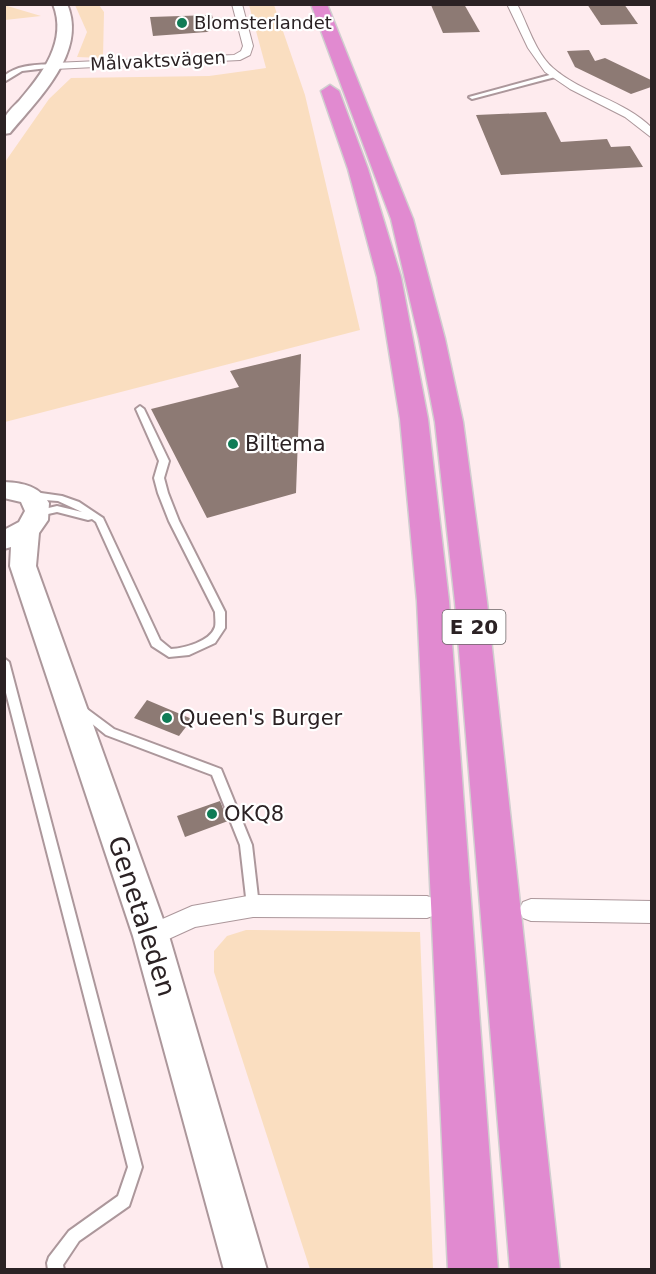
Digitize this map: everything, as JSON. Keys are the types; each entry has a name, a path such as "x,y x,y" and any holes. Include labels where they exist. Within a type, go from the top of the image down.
{"highway":[{"name":"E 20","path":"298,4 345,131 374,220 402,342 414,419 433,601 473,1269"},
{"name":"E 20","path":"319,4 402,219 432,339 449,422 473,614 535,1269"}],"main road":[{"path":"4,129 54,66 64,44 67,28 64,10 60,4"},
{"name":"Genetaleden","path":"17,507 14,558 70,700 151,936 238,1267"}],"street":[{"name":"Målvaktsvägen","path":"54,66 236,58 246,53 248,46 237,4"},
{"path":"512,4 536,52 549,69 641,121 651,135"},
{"path":"151,936 192,917 253,906 427,907"},
{"path":"531,910 651,912"}],"lane":[{"path":"4,80 7,74 19,69 54,66"},
{"path":"472,97 557,75"},
{"path":"17,507 51,495 85,510 100,520 156,643 170,653 177,653 214,639 220,628 220,612 174,521 159,478 164,461 140,409"},
{"path":"17,507 57,509 100,520"},
{"path":"4,662 135,1167 124,1201 74,1236 55,1263 56,1269"},
{"path":"70,700 110,732 216,772 246,845 253,906"}],"shaded area":[{"path":"4,5 41,16 5,20"},
{"path":"75,5 99,5 104,12 103,58 77,57 87,32"},
{"path":"249,5 274,5 305,95 360,330 5,422 5,162 49,99 71,78 209,76 266,68"},
{"path":"246,930 420,932 433,1269 310,1269 214,972 214,951 227,936"}],"building":[{"path":"464,4 480,32 443,33 431,5"},
{"path":"587,4 624,4 638,24 601,25"},
{"name":"Blomsterlandet","path":"212,15 215,28 207,32 153,36 150,17"},
{"path":"589,50 595,61 605,58 651,80 651,87 631,94 575,67 567,51"},
{"path":"546,112 561,142 607,139 611,147 630,146 643,167 501,175 476,115"},
{"name":"Biltema","path":"301,354 296,493 207,518 151,409 239,387 230,371"},
{"path":"147,700 192,719 179,736 134,718"},
{"path":"220,801 228,821 185,837 177,816"}],"tunnel":[{"path":"445,908 505,909"}],"place":[{"name":"Blomsterlandet","path":"182,23"},
{"name":"Biltema","path":"233,444"},
{"name":"Queen's Burger","path":"167,718"},
{"name":"OKQ8","path":"212,814"}]}
